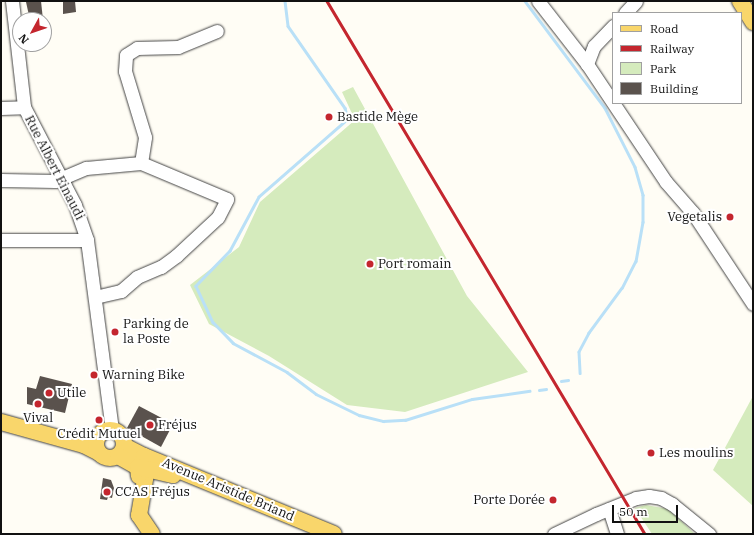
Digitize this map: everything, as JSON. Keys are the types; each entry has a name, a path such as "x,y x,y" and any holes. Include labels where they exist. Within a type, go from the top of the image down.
{"main road":[{"path":"740,1 753,22"},
{"path":"1,418 84,439 98,444 105,457 121,451"},
{"path":"1,422 98,444"},
{"path":"98,444 103,431 112,429 121,434 121,451"},
{"path":"121,451 144,464"},
{"path":"144,464 135,518 146,534"},
{"path":"144,464 139,515 152,534"},
{"name":"Avenue Aristide Briand","path":"144,464 176,476 312,534"},
{"name":"Avenue Aristide Briand","path":"144,464 334,534"}],"street":[{"name":"Rue Albert Einaudi","path":"12,1 24,107 82,220 87,240 112,429"},
{"path":"538,1 587,64 612,102"},
{"path":"626,12 636,1"},
{"path":"587,64 594,46 612,27"},
{"path":"141,163 145,137 125,71 126,55 136,48 178,47 217,31"},
{"path":"613,104 643,149 693,213 753,304"},
{"path":"1,108 24,107"},
{"path":"1,180 55,181 61,177 86,168 141,163 227,199 218,217 176,256 161,267 137,277 121,291 95,297"},
{"path":"1,240 87,240"},
{"path":"554,534 609,508 636,498 661,498 708,534"},
{"path":"609,508 617,534"}],"green space":[{"path":"353,87 467,296 528,372 405,412 347,405 269,356 209,324 190,285 239,247 260,202 355,120 342,92"},
{"path":"753,396 753,506 713,470"},
{"path":"646,505 668,509 695,534 652,534 635,508"}],"building":[{"path":"41,1 42,12 28,12 26,2"},
{"path":"63,1 75,1 76,12 63,14"},
{"name":"Utile","path":"40,376 72,384 65,413 27,404 27,387 36,389"},
{"name":"Fréjus","path":"139,406 173,424 161,447 127,428"},
{"name":"CCAS Fréjus","path":"103,478 111,480 114,488 112,498 108,497 107,500 100,499"}],"waterway":[{"path":"285,1 288,26 345,108 348,119 259,197 230,251 196,286 213,322 233,343 287,372 316,394 359,415 383,421 405,420 472,399 529,391"},
{"path":"525,1 605,108 635,167 643,195 643,222 636,261 622,288 589,333 579,352 580,373"},
{"path":"561,381 568,380"},
{"path":"539,390 546,389"}],"railway":[{"path":"327,1 645,534"}],"place":[{"name":"Bastide Mège","path":"329,117"},
{"name":"Vegetalis","path":"730,217"},
{"name":"Port romain","path":"370,264"},
{"name":"Parking de la Poste","path":"115,332"},
{"name":"Warning Bike","path":"94,375"},
{"name":"Utile","path":"49,393"},
{"name":"Vival","path":"38,404"},
{"name":"Crédit Mutuel","path":"99,420"},
{"name":"Fréjus","path":"150,425"},
{"name":"Les moulins","path":"651,453"},
{"name":"CCAS Fréjus","path":"107,492"},
{"name":"Porte Dorée","path":"553,500"}]}
